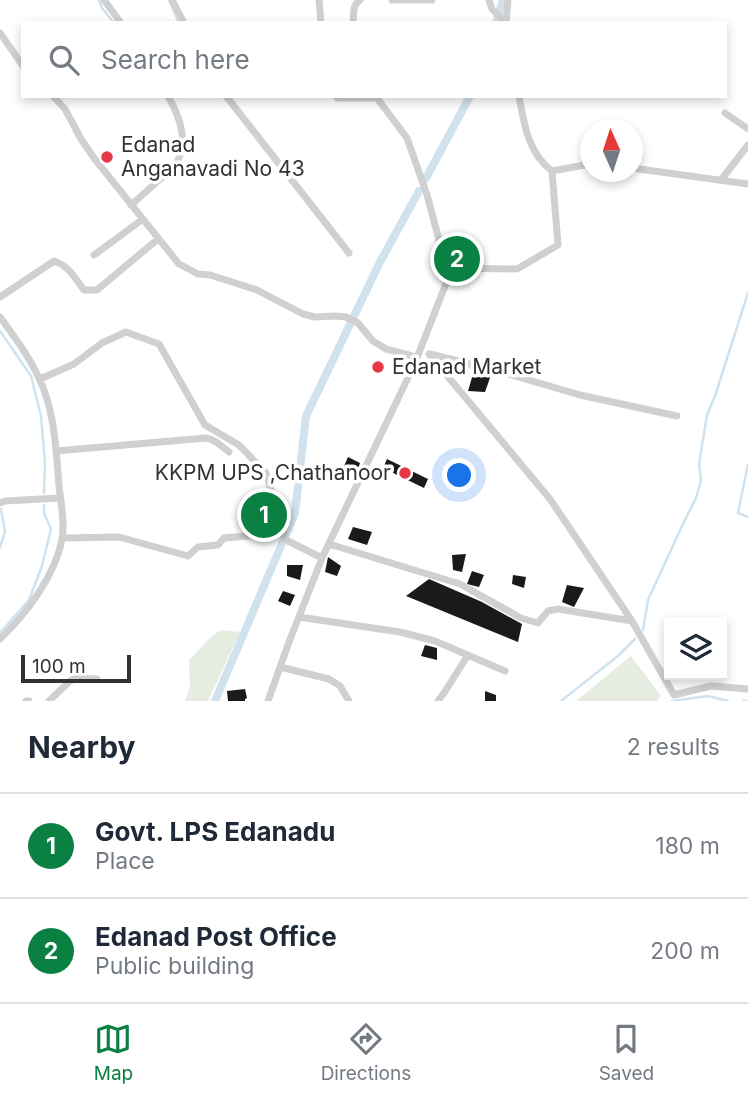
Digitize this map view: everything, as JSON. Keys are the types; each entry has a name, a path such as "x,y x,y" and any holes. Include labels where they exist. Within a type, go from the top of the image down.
{"street":[{"path":"104,0 120,21"},
{"path":"172,0 183,21"},
{"path":"319,0 321,21"},
{"path":"353,21 354,7 360,0"},
{"path":"393,0 432,0"},
{"path":"489,0 492,9 504,21"},
{"path":"506,21 508,0"},
{"path":"0,33 21,63"},
{"path":"55,98 65,109 94,158 158,239 179,264 198,274 211,275 257,290 303,314 315,317 346,317 355,321 366,330 373,341 386,349 418,355 429,354 580,394 677,416"},
{"path":"131,205 175,166 179,158 182,126 169,98"},
{"path":"228,98 349,253"},
{"path":"337,98 357,98"},
{"path":"378,98 407,138 427,195 442,251 452,268"},
{"path":"452,268 517,270 558,245 552,171 530,143 519,98"},
{"path":"725,113 748,129"},
{"path":"721,180 748,145"},
{"path":"552,171 580,166"},
{"path":"643,170 748,184"},
{"path":"94,255 143,219"},
{"path":"0,298 54,261 71,271 84,290 97,290 158,239"},
{"path":"268,701 322,558 418,355 452,268"},
{"path":"0,317 40,379 48,407 55,436 62,538 47,578 26,611 0,639"},
{"path":"40,379 74,364 102,343 126,332 159,344 205,425 239,445 266,472 286,540 322,558"},
{"path":"429,354 550,499 632,621 674,695"},
{"path":"56,451 205,438 216,441 229,452"},
{"path":"0,503 60,498"},
{"path":"62,538 119,537 191,555 198,547 218,545 224,538 284,533"},
{"path":"329,544 460,584 521,618 538,623 548,611 558,609 632,621"},
{"path":"299,617 386,628 435,641 505,671"},
{"path":"438,701 468,655"},
{"path":"280,667 329,679 340,687 349,701"},
{"path":"49,701 76,678 97,679"},
{"path":"668,701 674,695 711,686 748,689"}],"shaded area":[{"path":"221,630 240,632 208,701 185,701 190,687 189,660"},
{"path":"631,656 661,696 657,701 576,701"}],"building":[{"name":"Edanad Anganavadi No 43","path":"107,151 112,159 106,163 101,156"},
{"path":"473,374 491,375 485,392 468,391"},
{"path":"348,457 360,463 355,478 342,471"},
{"name":"KKPM UPS ,Chathanoor","path":"387,459 428,479 424,488 383,468"},
{"path":"266,504 272,522 261,526 256,507"},
{"path":"353,527 372,532 367,545 348,539"},
{"path":"466,554 462,572 453,570 452,555"},
{"path":"328,557 341,566 337,576 325,572"},
{"path":"287,565 303,565 300,580 287,576"},
{"path":"472,571 484,575 479,587 467,584"},
{"path":"513,575 526,577 524,588 512,584"},
{"path":"429,579 482,602 522,624 518,642 406,596"},
{"path":"567,585 584,588 574,607 562,602"},
{"path":"283,591 295,595 290,606 278,601"},
{"path":"425,645 437,648 437,660 421,656"},
{"path":"245,689 245,701 228,701 227,691"},
{"path":"485,691 496,695 496,701 485,701"}],"waterway":[{"path":"99,0 112,21"},
{"path":"169,0 178,21"},
{"path":"497,21 503,0"},
{"path":"426,178 469,98"},
{"path":"215,701 295,513 306,416 380,262 419,191"},
{"path":"643,630 648,600 696,498 701,480 699,464 707,415 748,293"},
{"path":"0,331 31,376 41,416 45,463 44,493"},
{"path":"748,464 738,513 748,517"},
{"path":"0,633 29,600 42,566 51,529 44,513 44,505"},
{"path":"0,547 5,532 1,509"},
{"path":"561,701 618,656 635,639"},
{"path":"672,701 708,696 728,701"},
{"path":"743,701 748,701"}],"place":[{"name":"Edanad Anganavadi No 43","path":"107,157"},
{"name":"Edanad Post Office","path":"457,259"},
{"name":"Edanad Market","path":"378,367"},
{"name":"KKPM UPS ,Chathanoor","path":"405,473"},
{"name":"Govt. LPS Edanadu","path":"264,515"}]}
